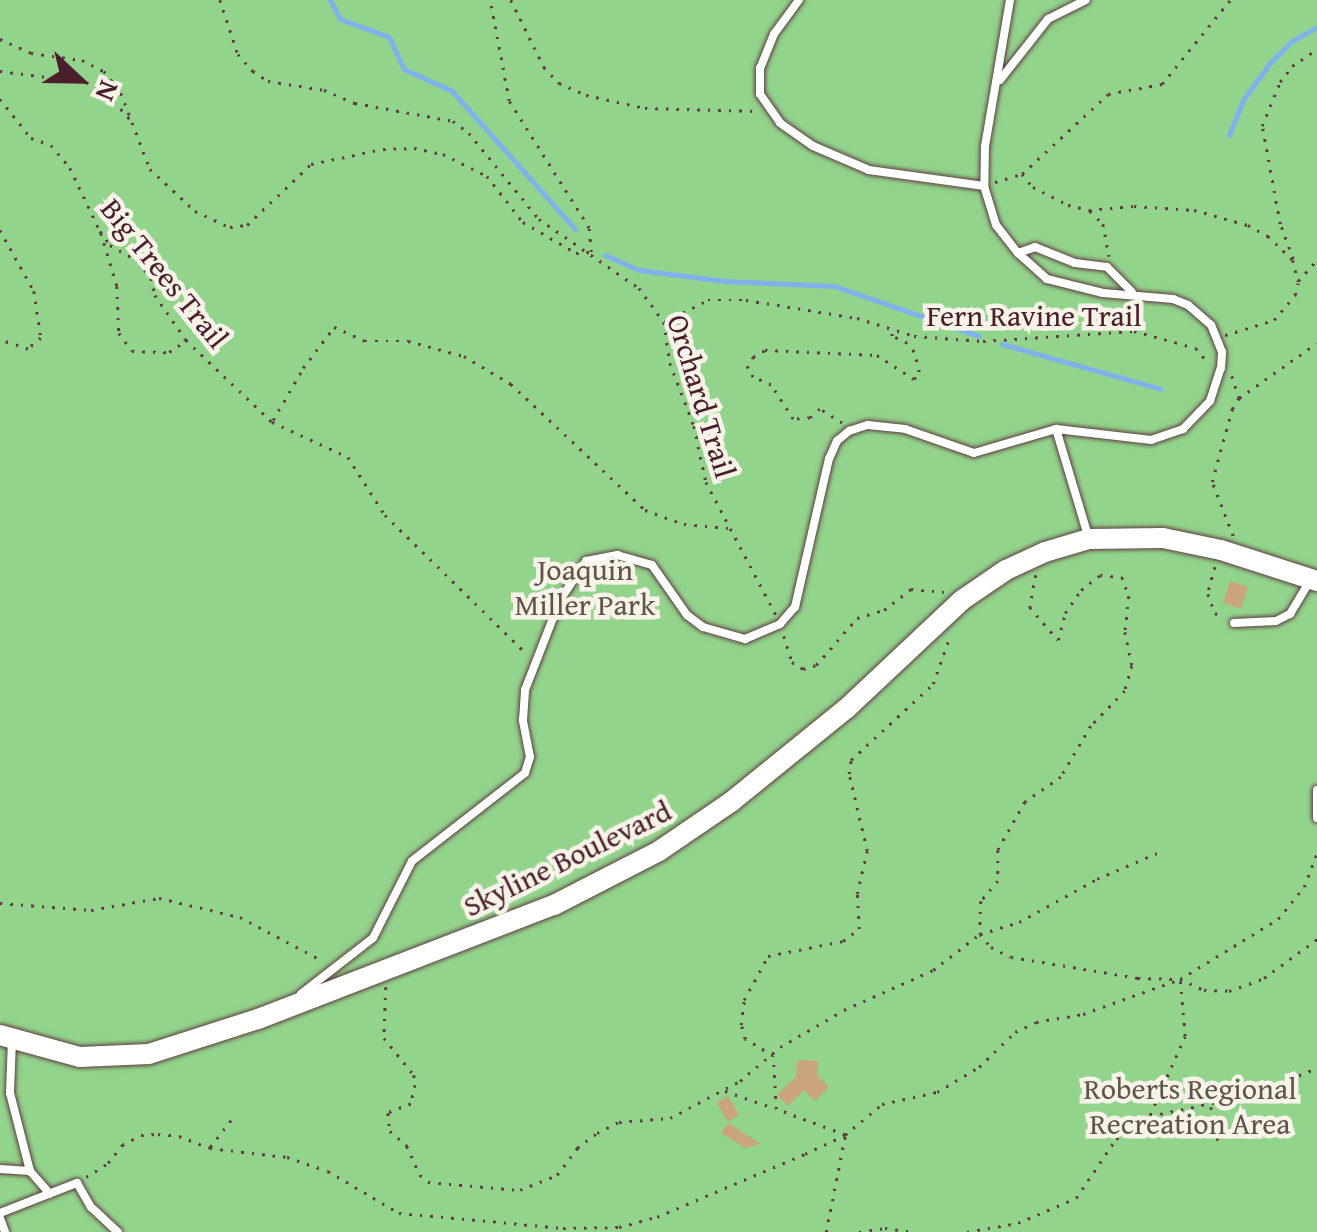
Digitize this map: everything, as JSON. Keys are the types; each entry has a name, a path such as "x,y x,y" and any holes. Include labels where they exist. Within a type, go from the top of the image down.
{"main road":[{"name":"Skyline Boulevard","path":"6,1037 80,1057 148,1054 283,1010 536,913 690,831 812,739 962,600 1006,570 1045,552 1089,539 1164,538 1314,580"}],"lane":[{"path":"799,0 774,34 760,68 760,94 769,112 812,146 869,170 908,179 984,186"},
{"path":"283,1010 373,938 412,861 525,773 530,757 523,720 525,690 533,660 572,578 586,561 602,554 635,558 652,565 688,615 727,637 745,639 780,624 795,607 829,459 837,441 849,431 868,425 905,429 974,453 1056,429 1151,440 1168,436 1204,410 1221,368 1218,337 1188,305 1048,279 1018,253 996,225 984,186 985,148 1010,0"},
{"path":"999,81 1048,19 1086,0"},
{"path":"1018,253 1036,247 1075,263 1107,267 1125,280 1132,292"},
{"path":"1056,429 1089,539"},
{"path":"1234,624 1276,621 1290,614 1314,580"},
{"path":"1317,790 1317,818"},
{"path":"6,1037 10,1093 30,1171 50,1194"},
{"path":"0,1169 30,1171"},
{"path":"5,1232 0,1216 77,1184 91,1208 118,1232"}],"path":[{"path":"220,0 238,54 268,81 324,90 355,103 452,121 469,133 539,219 592,252"},
{"path":"490,0 509,101 589,228 592,252"},
{"path":"512,0 544,67 559,83 586,95 645,108 769,112"},
{"path":"984,186 1022,174 1108,94 1162,84 1230,0"},
{"path":"0,39 32,53 82,60 104,70 135,125 150,169 194,211 230,227 247,225 311,164 383,149 414,148 443,154 487,176 511,200 523,222 576,253 592,252"},
{"path":"1218,337 1274,320 1295,296 1298,281 1280,224 1262,126 1280,82 1292,66 1317,50"},
{"path":"0,71 86,82 107,93 120,114 135,125"},
{"name":"Big Trees Trail","path":"0,99 31,138 50,145 70,168 100,231 110,245 138,262 151,278 155,295 186,340 272,422 348,456 385,515 533,660"},
{"path":"1022,174 1050,198 1089,210 1166,208 1232,220 1268,236 1293,260"},
{"path":"1089,210 1109,238 1107,267"},
{"path":"0,230 34,291 41,338 28,349 0,340"},
{"path":"100,231 117,286 119,333 132,351 169,352 186,340"},
{"name":"Orchard Trail","path":"592,252 640,288 664,322 670,364 694,426 706,482 780,624 792,662 803,669 816,664 857,618 884,610 910,589 940,590 962,600"},
{"path":"1298,281 1317,260"},
{"path":"1122,294 1134,331"},
{"name":"Fern Ravine Trail","path":"664,322 708,300 746,300 840,314 914,336 983,341 1134,331 1196,348 1202,360 1221,368"},
{"path":"272,422 334,327 365,341 408,341 464,356 512,384 646,510 684,524 730,529"},
{"path":"849,431 826,410 802,421 793,419 770,385 753,377 747,368 753,356 765,350 818,350 877,355 914,379 919,372 914,352 907,342 892,336 891,328"},
{"path":"1250,560 1254,544 1233,536 1212,482 1220,439 1240,398 1317,343"},
{"path":"1221,368 1230,373 1240,398"},
{"path":"1045,552 1032,586 1030,607 1058,640 1065,613 1081,590 1100,574 1122,577 1129,596 1125,632 1132,666 1125,691 1091,726 1062,777 1025,802 998,850 998,882 981,901 980,934 991,947 1011,957 1138,978 1180,978 1204,990 1229,991 1264,978 1316,940"},
{"path":"1230,570 1215,565 1208,594 1215,613 1234,624"},
{"path":"773,1056 746,1039 741,1025 744,1000 768,956 843,941 860,929 856,894 867,851 849,774 851,760 933,684 953,629"},
{"path":"77,1184 108,1162 122,1145 141,1136 180,1136 210,1148 238,1148 287,1157 328,1171 399,1213 596,1229 657,1217 845,1134 882,1104 938,1092 958,1081 1016,1032 1036,1022 1084,1014 1180,978 1278,919 1304,886 1317,852"},
{"path":"384,972 384,1038 414,1075 415,1085 410,1104 388,1114 386,1121 408,1146 420,1175 428,1182 520,1190 557,1176 577,1148 619,1122 670,1118 724,1090 844,1010 932,970 980,934 1020,922 1097,879 1157,853"},
{"path":"0,903 91,910 158,898 240,917 333,967"},
{"path":"1150,1116 1185,1036 1180,978"},
{"path":"773,1056 776,1109"},
{"path":"966,1232 1018,1223 1076,1198 1116,1139 1150,1116 1210,1106 1317,1068"},
{"path":"724,1090 845,1134"},
{"path":"1210,1106 1220,1144"},
{"path":"210,1148 231,1120"},
{"path":"826,1232 845,1134"},
{"path":"859,1232 885,1228 914,1232"}],"green space":[{"name":"Joaquin Miller Park","path":"0,0 1317,0 1317,1232 0,1232"}],"building":[{"path":"1230,581 1248,587 1241,609 1223,603"},
{"path":"797,1060 818,1061 817,1075 829,1087 815,1101 804,1090 788,1106 777,1095 796,1077"},
{"path":"728,1096 739,1115 728,1122 717,1102"},
{"path":"728,1123 761,1144 745,1148 721,1133"}],"waterway":[{"path":"330,0 340,19 389,37 404,69 452,91 575,229"},
{"path":"1229,135 1243,100 1270,63 1292,41 1317,27"},
{"path":"605,255 639,270 724,281 834,286 979,336"},
{"path":"1002,344 1161,389"}],"park label":[{"name":"Roberts Regional Recreation Area","path":"1190,1105"}]}
